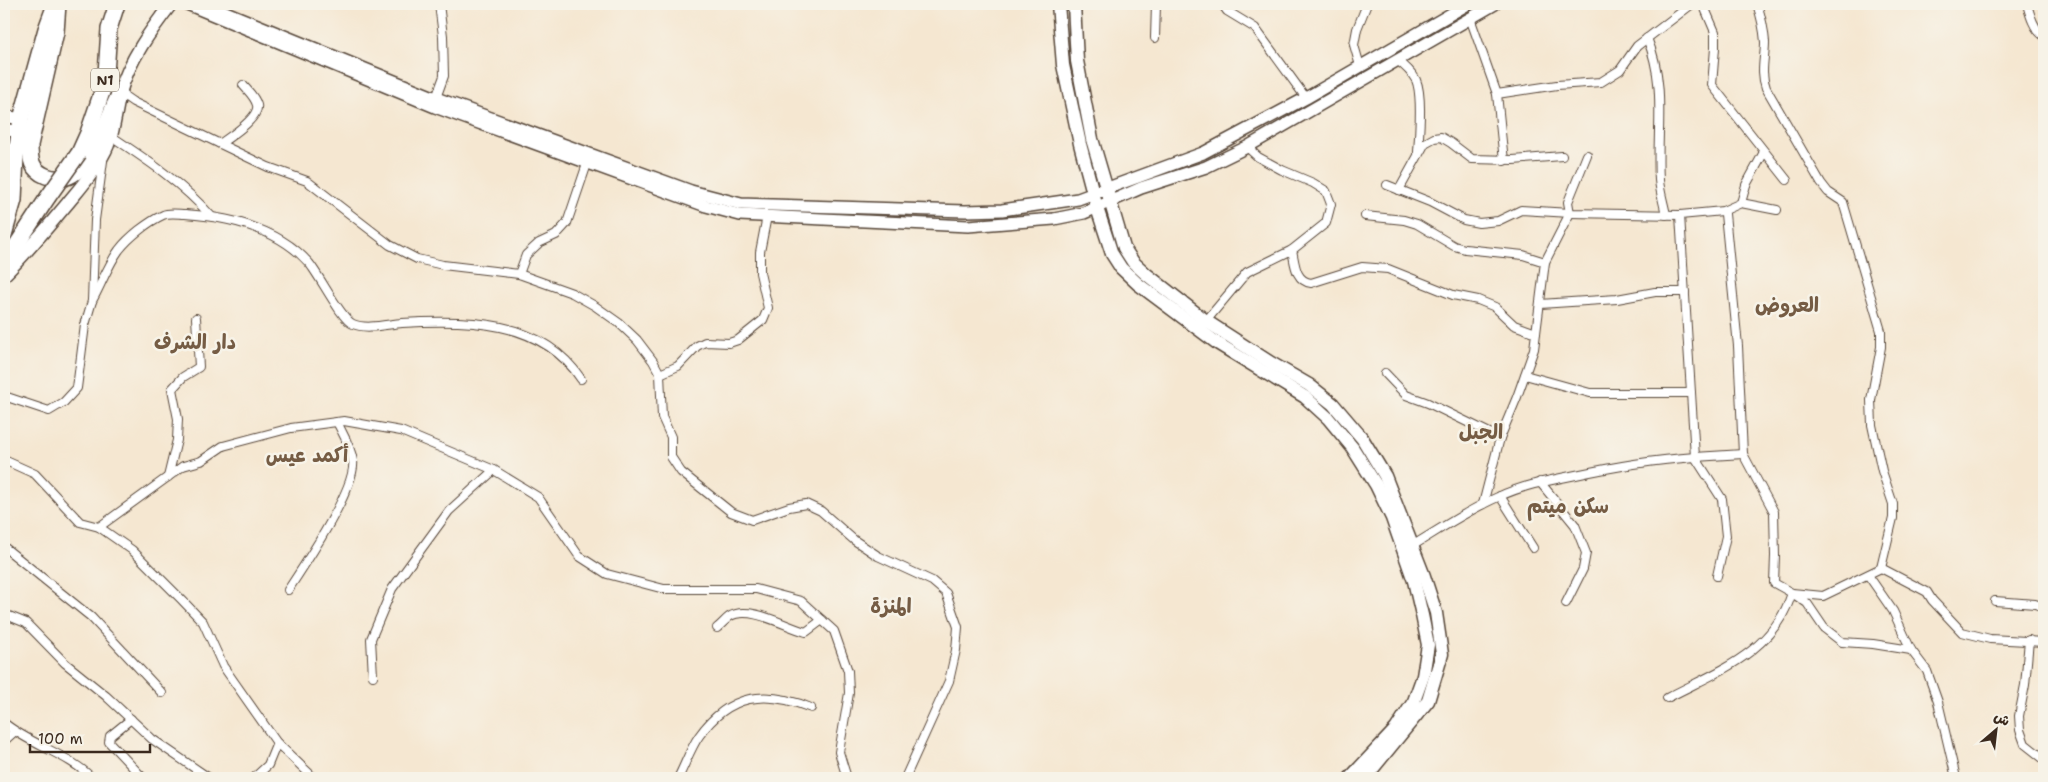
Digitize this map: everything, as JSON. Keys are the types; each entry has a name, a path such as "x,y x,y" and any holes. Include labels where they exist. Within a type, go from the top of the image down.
{"highway":[{"path":"57,4 56,32 30,145 30,158 33,167 46,176 58,177 70,174 83,166 99,142 114,103 120,93"},
{"path":"4,234 14,200 20,126 46,28 57,4"},
{"name":"N1","path":"4,264 79,153 92,124 103,89 108,58 107,42 116,4"}],"main road":[{"path":"4,275 28,251 92,174 104,154 120,93 141,46 171,4"},
{"path":"187,4 435,107 587,164 706,206 740,215 768,216 1002,210 1141,188 1206,167 1230,156 1495,4"},
{"path":"206,4 436,98 691,191 742,204 868,214 968,226 1054,219 1084,214 1097,208 1103,195 1077,61 1074,4"},
{"path":"1058,4 1063,65 1080,144 1124,248 1133,262 1206,321 1270,363 1309,385 1333,404 1362,438 1385,476 1436,614 1442,654 1428,701 1365,778"},
{"path":"1103,195 1224,143 1468,4"},
{"path":"4,116 20,126"},
{"path":"4,129 20,126"},
{"path":"1224,143 1230,156"},
{"path":"1097,208 1112,254 1121,268 1138,284 1217,343 1305,397 1328,418 1357,454 1376,485 1392,518 1414,581 1428,645 1423,676 1414,701 1396,729 1350,778"}],"street":[{"path":"436,98 444,76 443,36 439,4"},
{"path":"1155,38 1156,4"},
{"path":"1222,4 1227,11 1255,28 1306,98"},
{"path":"1360,66 1354,45 1357,29 1367,4"},
{"path":"1497,94 1557,85 1601,82 1620,70 1637,46 1692,4"},
{"path":"1703,4 1715,32 1716,48 1712,85 1788,180"},
{"path":"1757,4 1761,16 1765,43 1762,72 1764,84 1820,183 1828,192 1843,202 1880,331 1880,347 1871,400 1872,425 1882,471 1893,504 1893,518 1882,568"},
{"path":"2027,4 2032,20 2044,36"},
{"path":"1470,18 1497,94 1504,161"},
{"path":"1647,38 1655,56 1657,72 1661,114 1659,181 1666,215"},
{"path":"1397,60 1408,69 1417,82 1420,117 1418,156"},
{"path":"220,144 256,114 257,106 254,98 243,85"},
{"path":"120,93 133,102 268,167 307,181 390,245 417,259 443,265 520,274 572,293 595,306 619,323 653,361 660,374 662,417 671,437 671,457 681,472 707,494 731,512 752,520 789,507 806,504 821,511 854,540 878,556 932,581 946,593 958,627 956,650 949,681 905,778"},
{"path":"110,136 163,171 194,196 211,216"},
{"path":"1400,190 1425,143 1434,138 1441,137 1472,159 1504,161 1562,156"},
{"path":"1206,321 1247,272 1292,250 1326,223 1332,204 1326,191 1258,157 1247,146"},
{"path":"1741,203 1746,185 1764,152"},
{"path":"92,301 95,220 104,154"},
{"path":"1483,504 1500,438 1534,349 1545,262 1570,213 1568,202 1588,155"},
{"path":"520,274 526,255 539,243 556,236 567,223 587,164"},
{"path":"1387,185 1430,202 1464,220 1479,223 1498,221 1522,210 1680,215 1723,211 1741,203 1777,210"},
{"path":"1723,211 1725,214 1738,346 1743,454 1774,512 1774,582 1807,603 1824,628 1842,642 1873,644 1912,650"},
{"path":"4,396 49,411 64,402 77,388 85,326 92,301 119,251 141,229 165,213 232,219 265,232 289,246 308,263 346,318 353,324 370,326 461,320 504,327 539,340 558,354 581,379"},
{"path":"1680,215 1695,457 1722,499 1726,536 1717,576"},
{"path":"660,374 678,366 697,346 706,342 729,343 738,340 763,320 768,308 760,273 760,252 768,216"},
{"path":"1365,216 1404,220 1417,224 1454,246 1465,249 1523,255 1545,262"},
{"path":"1292,250 1297,274 1305,282 1311,283 1362,266 1388,269 1453,295 1478,300 1495,307 1514,325 1536,333"},
{"path":"1540,304 1617,299 1655,292 1685,292"},
{"path":"168,477 177,440 178,426 172,389 183,377 199,367 196,318"},
{"path":"1385,374 1406,395 1428,403 1500,438"},
{"path":"1525,375 1590,393 1691,394"},
{"path":"99,527 183,466 201,461 223,446 291,428 344,421 401,430 494,470 538,497 579,556 607,574 664,588 756,589 801,602 834,631 848,671 849,693 839,752 847,778"},
{"path":"288,590 324,534 348,487 354,463 347,441 337,422"},
{"path":"1412,546 1483,504 1540,482 1640,463 1743,454"},
{"path":"4,460 35,474 80,522 99,527 132,550 203,622 223,666 277,744 314,778"},
{"path":"373,676 371,639 392,589 449,511 494,470"},
{"path":"1540,482 1575,525 1586,553 1583,569 1566,603"},
{"path":"1500,496 1533,548"},
{"path":"4,548 91,618 162,693"},
{"path":"1792,593 1823,596 1882,568"},
{"path":"1882,568 1927,592 1932,600 1962,632 1990,638 2044,642"},
{"path":"1868,575 1893,611 1912,650 1927,671 1938,702 1956,778"},
{"path":"1667,698 1744,658 1769,637 1787,610 1792,593"},
{"path":"1995,601 2035,604 2044,607"},
{"path":"717,628 730,616 747,613 779,621 806,632 822,620"},
{"path":"4,614 26,623 65,663 106,696 152,739 209,778"},
{"path":"2029,640 2025,685 2019,716 2020,730 2025,744 2044,759"},
{"path":"678,778 698,737 727,706 758,696 790,699 811,708"},
{"path":"131,719 110,736 109,742 143,778"},
{"path":"4,723 14,732 83,768 92,778"},
{"path":"4,741 14,732"},
{"path":"254,778 268,765 277,744"}],"district":[{"name":"العروض","path":"1787,305"},
{"name":"دار الشرف","path":"195,342"},
{"name":"الجبل","path":"1481,432"},
{"name":"أكمد عيس","path":"307,455"},
{"name":"سكن ميتم","path":"1568,506"},
{"name":"المنزة","path":"891,606"}]}
